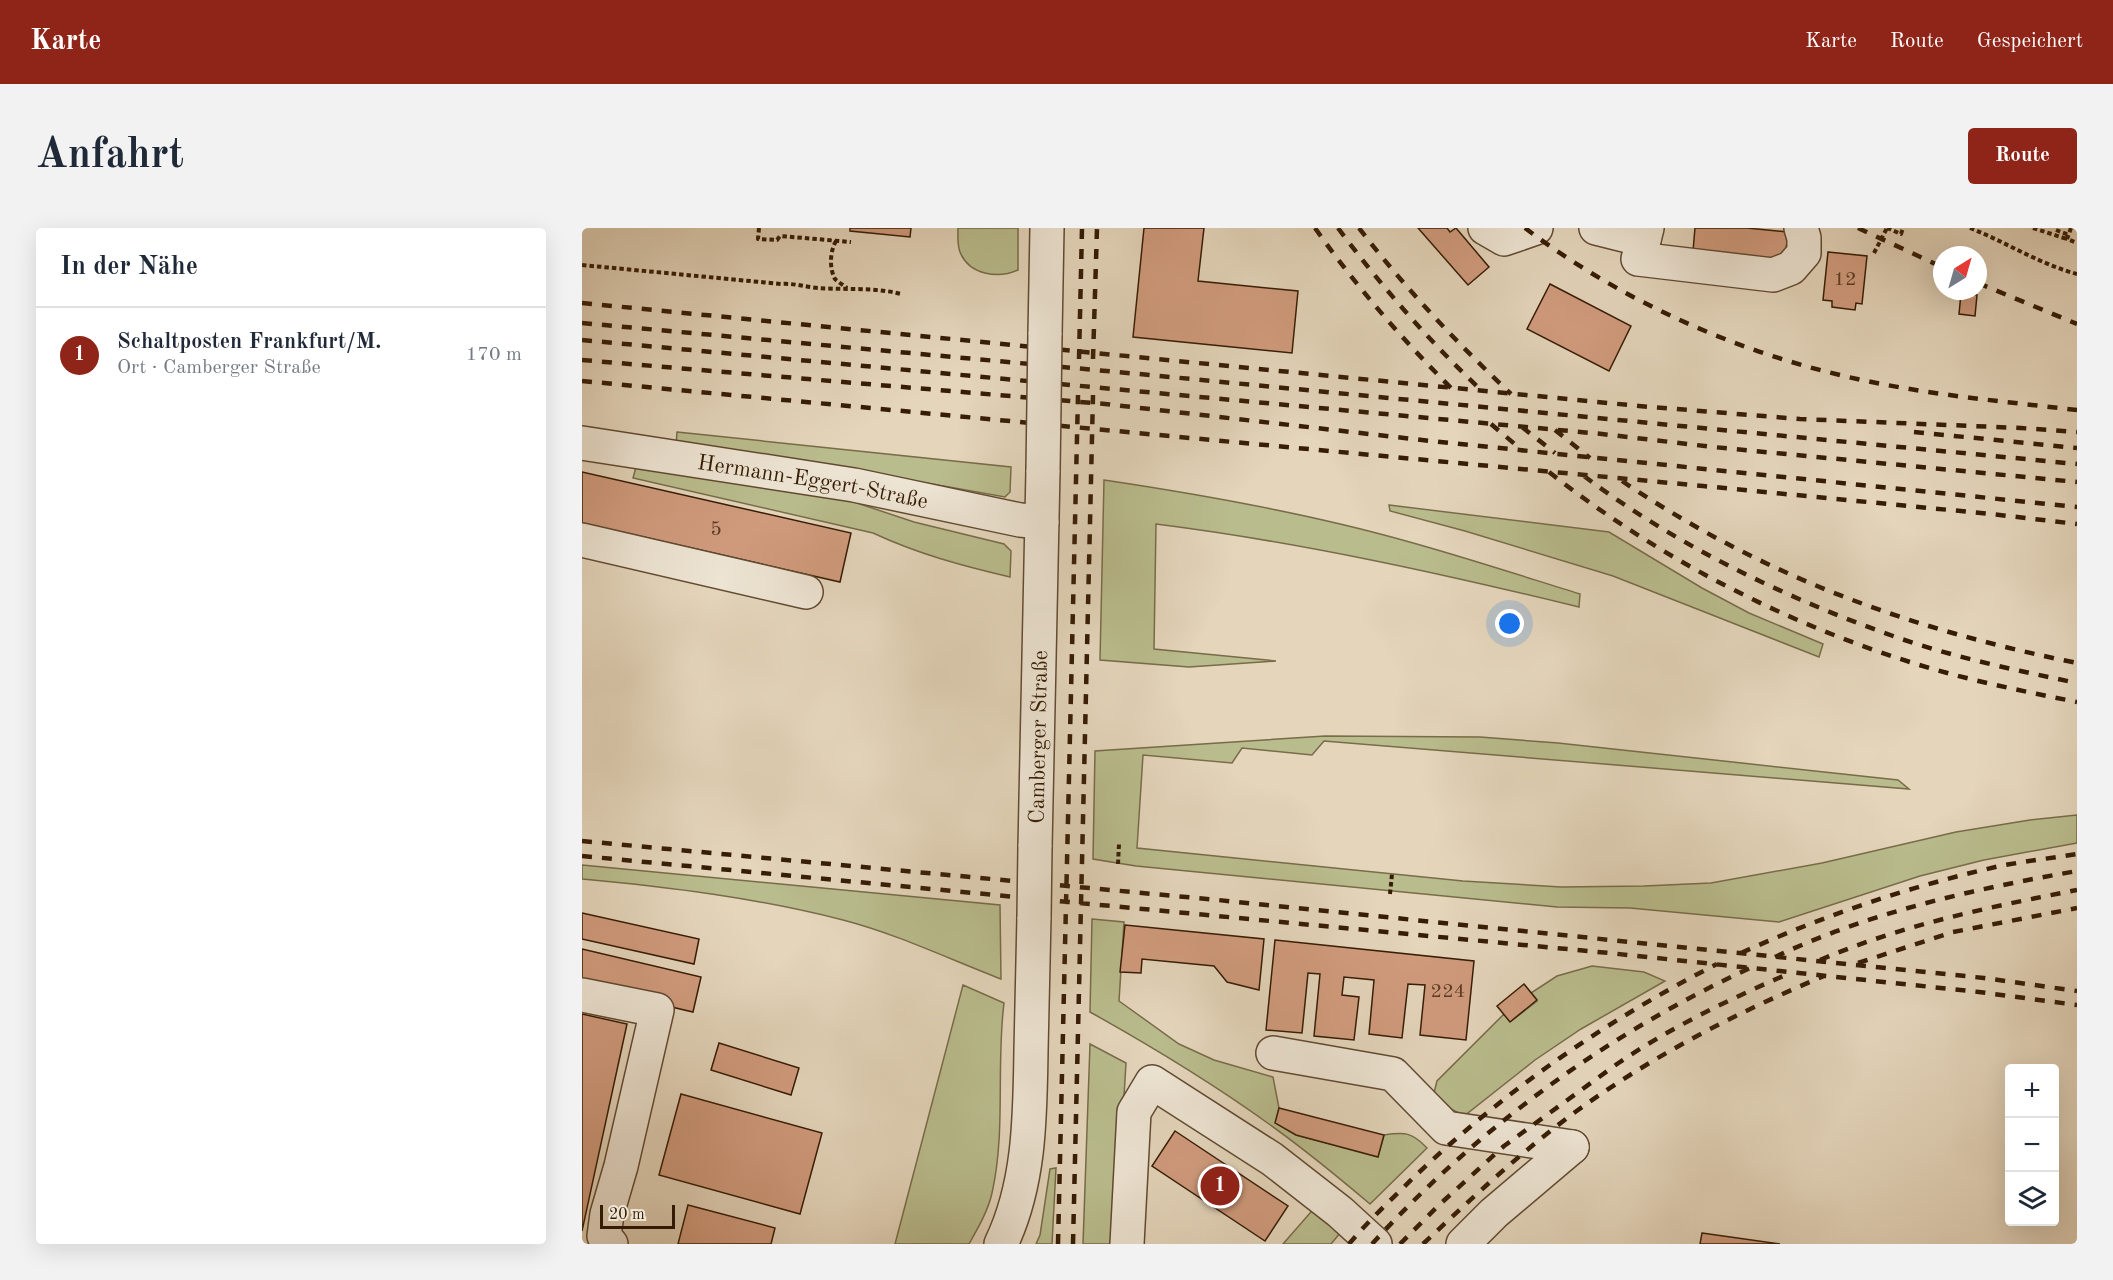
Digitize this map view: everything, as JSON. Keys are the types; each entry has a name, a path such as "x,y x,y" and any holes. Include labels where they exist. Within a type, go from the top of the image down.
{"street":[{"name":"Camberger Straße","path":"1001,1244 1009,1228 1018,1197 1025,1165 1030,1120 1047,228"},
{"path":"1485,228 1504,239 1536,228"},
{"path":"1596,228 1645,234 1638,259 1773,275 1791,268 1804,253 1801,228"},
{"name":"Hermann-Eggert-Straße","path":"582,443 854,485 999,516 1042,522"},
{"path":"582,540 806,592"},
{"path":"582,995 657,1010 621,1166 607,1214 604,1236 611,1244"},
{"path":"1274,1053 1393,1074 1446,1128 1572,1147 1494,1213 1463,1244"},
{"path":"1127,1244 1134,1112 1152,1082 1272,1159 1341,1212 1375,1244"}],"path":[{"path":"759,228 758,238 777,240 780,236 851,242"},
{"path":"1874,254 1887,228 1901,234 1904,228"},
{"path":"1970,228 2035,259 2077,274"},
{"path":"2034,228 2068,237"},
{"path":"2068,237 2071,228"},
{"path":"2056,230 2077,243"},
{"path":"821,240 832,252"},
{"path":"836,241 832,252 831,269 835,279 847,288"},
{"path":"582,265 829,288 888,291 901,294"},
{"path":"829,288 835,279"},
{"path":"1118,864 1119,844"},
{"path":"1390,894 1392,874"}],"green space":[{"path":"958,228 1018,228 1018,270 993,274 970,266 960,252"},
{"path":"677,432 1011,467 1010,492 1005,497 876,474 676,446"},
{"path":"636,467 851,501 914,522 1004,544 1011,551 1010,577 941,559 873,533 633,478"},
{"path":"1104,480 1256,506 1369,531 1580,594 1579,607 1369,559 1156,524 1154,649 1276,661 1189,667 1100,660"},
{"path":"1389,505 1609,532 1702,588 1749,613 1823,644 1819,657 1613,576 1390,511"},
{"path":"1325,736 1480,737 1558,743 1898,780 1909,789 1324,741 1312,755 1242,748 1232,763 1143,755 1137,848 1463,881 1561,887 1711,883 1822,863 1956,832 2077,815 2077,843 1984,860 1920,876 1779,922 1630,908 1557,907 1136,866 1093,859 1095,751"},
{"path":"582,865 1000,905 1001,979 903,940 843,920 778,905 713,894 582,879"},
{"path":"1092,919 1124,922 1119,1001 1179,1044 1214,1060 1273,1077 1279,1108 1276,1123 1296,1135 1378,1156 1384,1135 1408,1134 1427,1148 1370,1204 1308,1153 1247,1109 1181,1065 1090,1012"},
{"path":"1592,966 1644,972 1665,981 1581,1029 1535,1060 1464,1116 1440,1103 1434,1093 1437,1081 1504,1014 1511,1021 1537,1001 1531,993 1557,976"},
{"path":"963,985 1004,1003 999,1146 992,1193 985,1213 969,1244 895,1244"},
{"path":"1090,1044 1126,1063 1115,1244 1083,1244"},
{"path":"1056,1168 1052,1244 1036,1244 1040,1235 1050,1169"},
{"path":"1317,1205 1345,1227 1331,1244 1283,1244"}],"building":[{"path":"850,228 911,228 910,237 850,231"},
{"path":"1144,228 1204,228 1198,281 1298,291 1292,353 1133,337"},
{"path":"1418,228 1447,228 1450,232 1456,228 1489,267 1468,285"},
{"path":"1695,228 1747,228 1788,232 1785,259 1693,251"},
{"path":"1828,252 1867,256 1862,304 1856,303 1855,310 1832,307 1832,301 1823,300"},
{"path":"1550,284 1631,326 1609,371 1527,329"},
{"path":"1960,300 1977,300 1975,316 1959,314"},
{"path":"582,472 851,533 840,582 582,523"},
{"path":"582,913 699,939 694,964 582,939"},
{"path":"1125,925 1264,939 1259,990 1227,982 1214,966 1142,959 1141,973 1120,972"},
{"path":"1275,940 1474,961 1466,1040 1420,1035 1425,985 1408,984 1402,1038 1369,1034 1374,980 1344,977 1342,995 1359,997 1354,1040 1314,1036 1320,974 1308,973 1302,1033 1266,1030"},
{"path":"582,949 701,977 693,1012 582,986"},
{"path":"1524,984 1537,1000 1510,1022 1497,1006"},
{"path":"582,1014 627,1024 582,1231"},
{"path":"719,1043 799,1068 791,1095 711,1070"},
{"path":"681,1094 822,1133 800,1214 659,1175"},
{"path":"1279,1108 1384,1135 1378,1157 1296,1135 1275,1123"},
{"path":"1175,1131 1288,1206 1265,1241 1152,1166"},
{"path":"688,1205 775,1228 771,1244 678,1244"},
{"path":"1702,1233 1780,1244 1700,1244"}],"railway":[{"path":"1079,359 1082,228"},
{"path":"1093,359 1097,228"},
{"path":"1315,228 1380,311 1451,388"},
{"path":"1338,228 1407,313 1482,391"},
{"path":"1359,228 1432,314 1511,394"},
{"path":"1525,228 1561,254 1637,299 1717,336 1801,365 1902,388 2077,410"},
{"path":"1858,228 1933,263"},
{"path":"1987,287 2077,324"},
{"path":"582,303 1639,406 1800,419 2077,432"},
{"path":"582,323 2077,464"},
{"path":"582,340 1602,434 2077,482"},
{"path":"582,360 1105,404 1431,441 2077,507"},
{"path":"582,381 1703,486 2077,524"},
{"path":"1058,1244 1078,395"},
{"path":"1073,1244 1093,395"},
{"path":"1491,424 1523,451"},
{"path":"1522,427 1555,453"},
{"path":"1555,430 1590,458"},
{"path":"1914,432 2077,448"},
{"path":"1549,472 1590,503 1677,559 1722,584 1816,628 1864,647 1933,669 2077,702"},
{"path":"1584,476 1619,501 1693,547 1811,604 1893,636 1961,657 2077,683"},
{"path":"1622,481 1730,545 1785,572 1840,595 1955,634 2077,663"},
{"path":"582,841 1218,900 1984,978 2077,991"},
{"path":"1741,953 1804,926 1901,892 2000,866 2077,854"},
{"path":"582,856 1609,953 1979,992 2077,1005"},
{"path":"1775,957 1848,927 1923,904 1961,894 2077,871"},
{"path":"1820,960 1914,927 1979,910 2077,890"},
{"path":"1858,963 1953,932 2077,908"},
{"path":"1349,1244 1412,1179 1482,1117 1519,1088 1595,1034 1675,986 1717,964"},
{"path":"1372,1244 1456,1161 1547,1087 1646,1023 1750,968"},
{"path":"1400,1244 1504,1146 1617,1064 1701,1014 1790,973"},
{"path":"1423,1244 1518,1158 1607,1090 1697,1036 1760,1004 1824,976"}],"place":[{"name":"Schaltposten Frankfurt/M.","path":"1220,1186"}]}
